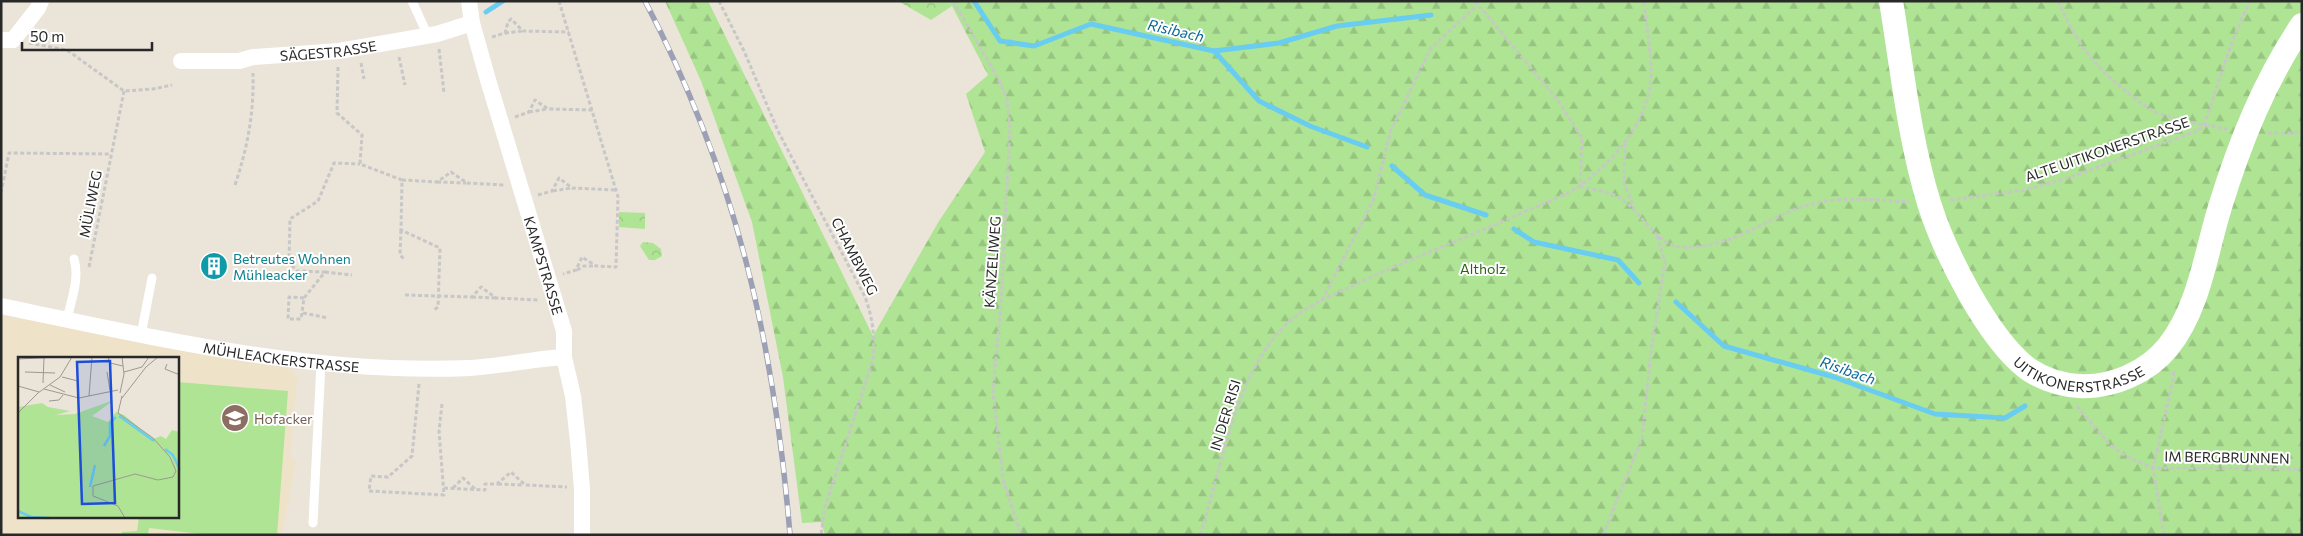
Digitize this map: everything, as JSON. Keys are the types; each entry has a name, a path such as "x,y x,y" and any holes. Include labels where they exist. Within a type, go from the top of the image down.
{"street":[{"path":"7,40 41,1"},
{"name":"KAMPSTRASSE","path":"469,1 472,23 562,322 565,340 564,357 573,396 578,441 582,489 582,535"},
{"name":"UITIKONERSTRASSE","path":"1891,1 1914,140 1929,203 1967,288 2005,348 2030,370 2046,378 2070,385 2100,385 2129,377 2143,369 2168,348 2183,322 2195,292 2244,133 2262,92 2302,25"},
{"name":"SÄGESTRASSE","path":"181,61 239,61 253,57 339,51 433,41 472,23"},
{"name":"MÜHLEACKERSTRASSE","path":"1,306 234,352 321,363 470,368 564,357"}],"lane":[{"path":"412,1 433,41"},
{"path":"67,320 76,279 77,268 74,259"},
{"path":"141,335 152,278"},
{"path":"313,523 321,363"}],"path":[{"path":"556,277 584,266 616,267 618,197 559,1"},
{"name":"CHAMBWEG","path":"719,1 744,51 778,131 872,317 875,337 873,360 828,499 821,535"},
{"name":"KÄNZELIWEG","path":"953,1 998,78 1006,99 1010,127 1001,302 993,391 1003,479 1021,535"},
{"name":"IN DER RISI","path":"1200,535 1243,388 1267,345 1293,318 1322,300 1381,272 1467,238 1580,186 1605,166 1626,143 1640,120 1649,91 1650,60 1644,1"},
{"path":"2058,1 2073,34 2102,72 2150,109 2169,117 2204,125 2227,62 2232,39 2250,1"},
{"path":"1322,300 1373,201 1391,130 1431,48 1476,3 1557,99 1582,138 1580,186"},
{"path":"505,33 508,22 511,19 523,31"},
{"path":"485,39 505,33 523,31 569,32"},
{"path":"7,40 67,50 124,91 153,89 172,84"},
{"path":"433,41 444,93"},
{"path":"399,54 405,85"},
{"path":"360,60 364,79"},
{"path":"338,63 336,113 362,135 360,164"},
{"path":"235,184 247,149 254,101 253,70"},
{"name":"MÜLIWEG","path":"88,275 124,91"},
{"path":"529,112 535,100 548,110"},
{"path":"508,119 529,112 592,110"},
{"name":"ALTE UITIKONERSTRASSE","path":"1580,186 1619,197 1635,210 1657,235 1679,248 1710,246 1738,236 1796,208 1836,198 1929,203 2024,190 2059,180 2198,131 2204,125"},
{"path":"2244,133 2302,133"},
{"path":"1626,143 1624,184 1635,210"},
{"path":"1,193 9,153 111,154"},
{"path":"352,275 297,271 289,262 290,219 318,201 334,163 360,164 402,180 496,184"},
{"path":"437,182 451,172 466,183"},
{"path":"552,191 559,178 572,188"},
{"path":"402,180 400,256 405,260"},
{"path":"532,198 552,191 572,188 616,190"},
{"path":"401,230 440,248 438,307 434,310"},
{"path":"1603,535 1642,438 1651,350 1664,262 1657,235"},
{"path":"576,270 582,257 596,266"},
{"path":"304,298 289,297 288,319 302,319 304,298 325,272"},
{"path":"472,297 481,287 496,298"},
{"path":"405,295 531,299"},
{"path":"304,313 328,318"},
{"path":"2164,535 2153,468 2174,376 2168,348"},
{"path":"419,377 412,456 388,477 371,476 368,491 444,495 439,431 442,404"},
{"path":"2070,385 2075,403 2109,444 2127,457 2153,468"},
{"name":"IM BERGBRUNNEN","path":"2153,468 2302,469"},
{"path":"498,484 511,472 525,485"},
{"path":"453,488 463,478 475,489"},
{"path":"444,488 485,490 485,484 560,487"}],"shaded area":[{"name":"Hofacker","path":"1,315 291,369 297,378 290,457 296,461 282,535 1,535"}],"green space":[{"name":"Altholz","path":"665,1 708,1 873,336 939,221 985,152 966,94 988,75 952,6 947,1 2302,1 2302,535 825,535 821,522 802,523 783,377 752,222 701,81"},
{"path":"898,1 947,1 952,6 931,20"},
{"path":"619,212 645,213 645,229 619,227"},
{"path":"643,242 653,243 661,249 662,256 655,260 649,260 640,246"},
{"path":"179,382 288,391 277,535 210,535 149,528 148,535 122,535 122,532 137,531 139,518 179,518"}],"waterway":[{"path":"486,12 503,1"},
{"name":"Risibach","path":"974,1 1000,41 1034,46 1091,24 1214,51 1259,101 1310,126 1367,147"},
{"path":"1214,51 1279,43 1337,26 1431,15"},
{"name":"Risibach","path":"1392,166 1425,195 1486,215"},
{"name":"Risibach","path":"1514,229 1534,242 1618,260 1639,283"},
{"name":"Risibach","path":"1676,302 1724,346 1834,377 1935,414 2005,418 2025,406"}],"railway":[{"path":"645,1 677,66 704,130 727,195 746,260 761,326 773,394 783,463 790,535"}],"place":[{"name":"Betreutes Wohnen Mühleacker","path":"214,266"},
{"name":"Hofacker","path":"235,418"}]}
